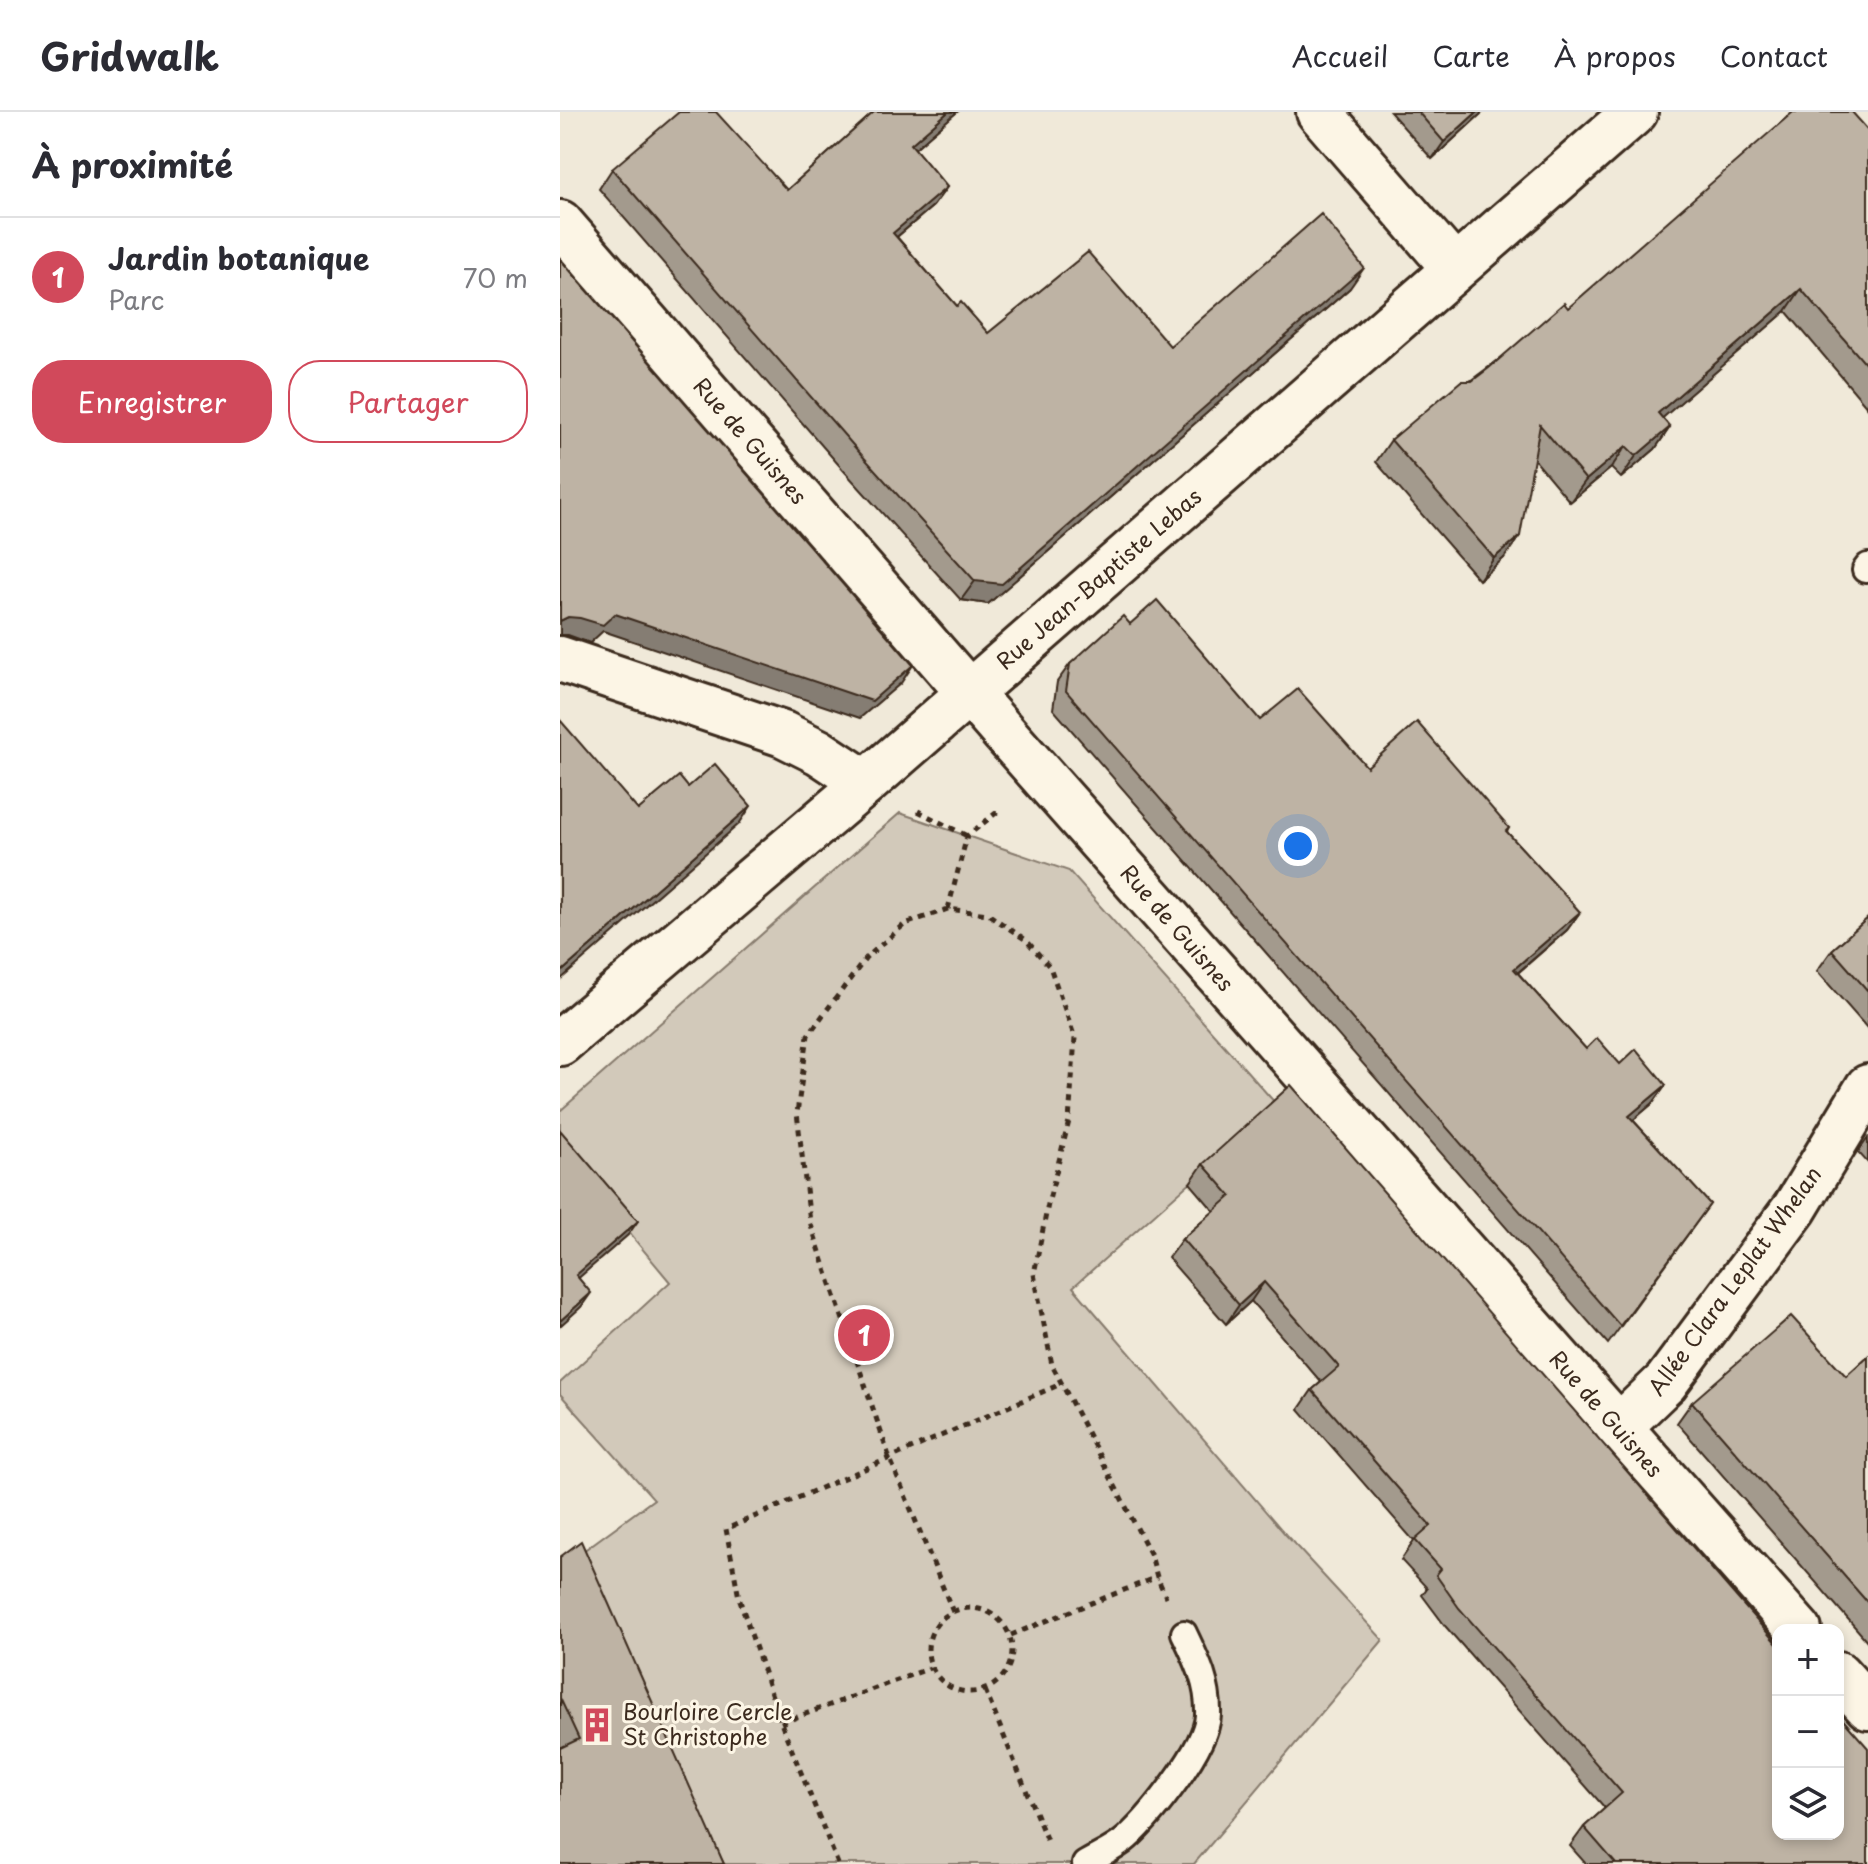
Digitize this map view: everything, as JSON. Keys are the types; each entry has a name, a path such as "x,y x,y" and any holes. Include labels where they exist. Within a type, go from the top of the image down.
{"street":[{"path":"1319,112 1455,269"},
{"name":"Rue Jean-Baptiste Lebas","path":"560,1043 866,783 1635,112"},
{"name":"Rue de Guisnes","path":"560,223 1042,776 1794,1624"},
{"path":"560,659 783,734 819,752 866,783"},
{"name":"Allée Clara Leplat Whelan","path":"1618,1428 1666,1382 1786,1220 1868,1087"},
{"path":"1844,1681 1868,1707"}],"lane":[{"path":"1085,1864 1125,1840 1160,1802 1186,1766 1208,1718 1204,1674 1184,1633"}],"path":[{"path":"948,909 967,836 1042,776"},
{"path":"953,1612 889,1456 810,1222 797,1113 808,1035 866,958 905,924 948,909 988,914 1026,940 1050,967 1075,1038 1069,1121 1034,1274 1052,1365 1151,1555 1157,1577 1184,1633"},
{"path":"838,1864 781,1723 739,1598 726,1529 1063,1383"},
{"path":"1011,1635 1157,1577"},
{"path":"961,1608 989,1611 1001,1620 1011,1635 1012,1660 1006,1673 985,1690 972,1693 957,1691 946,1685 930,1668 927,1649 930,1636 937,1623 961,1608"},
{"path":"781,1723 930,1668"},
{"path":"985,1690 1050,1850"}],"shaded area":[{"path":"900,813 1069,871 1277,1105 1073,1287 1286,1535 1383,1640 1194,1864 560,1864 560,1568 654,1499 560,1394 560,1383 670,1282 560,1150 560,1111"}],"building":[{"path":"679,112 716,112 787,190 874,112 948,112 911,144 947,187 893,233 957,306 961,302 988,333 1088,252 1170,346 1321,214 1364,268 1002,584 975,581 612,169"},
{"path":"1418,112 1477,112 1444,142"},
{"path":"1793,112 1852,112 1868,130 1868,367 1801,289 1658,413 1670,427 1636,456 1626,446 1586,480 1540,425 1520,536 1494,558 1391,440 1461,381 1472,381 1489,368 1564,303 1568,308"},
{"path":"560,259 913,665 872,701 615,614 603,625 580,618 568,617 560,621"},
{"path":"1157,600 1260,720 1298,689 1367,767 1417,722 1509,828 1506,831 1580,912 1514,969 1586,1049 1597,1038 1620,1064 1636,1049 1666,1085 1629,1116 1710,1204 1620,1326 1066,691 1070,664 1123,616 1130,624"},
{"path":"560,720 638,810 679,776 688,787 715,764 751,806 560,973"},
{"path":"1868,918 1868,991 1832,950"},
{"path":"1291,1085 1772,1638 1772,1840 1844,1840 1844,1721 1868,1748 1868,1864 1616,1864 1584,1827 1622,1793 1459,1608 1436,1575 1441,1569 1415,1540 1431,1526 1312,1390 1339,1367 1264,1282 1239,1305 1182,1239 1231,1196 1203,1164"},
{"path":"560,1130 638,1221 576,1275 591,1293 560,1321"},
{"path":"1791,1316 1846,1376 1868,1356 1868,1603 1692,1402"},
{"name":"Bourloire Cercle St Christophe","path":"581,1541 724,1864 560,1864 560,1748 579,1739 560,1698 560,1557"}],"place":[{"name":"Jardin botanique","path":"864,1335"},
{"name":"Bourloire Cercle St Christophe","path":"597,1725"}]}
